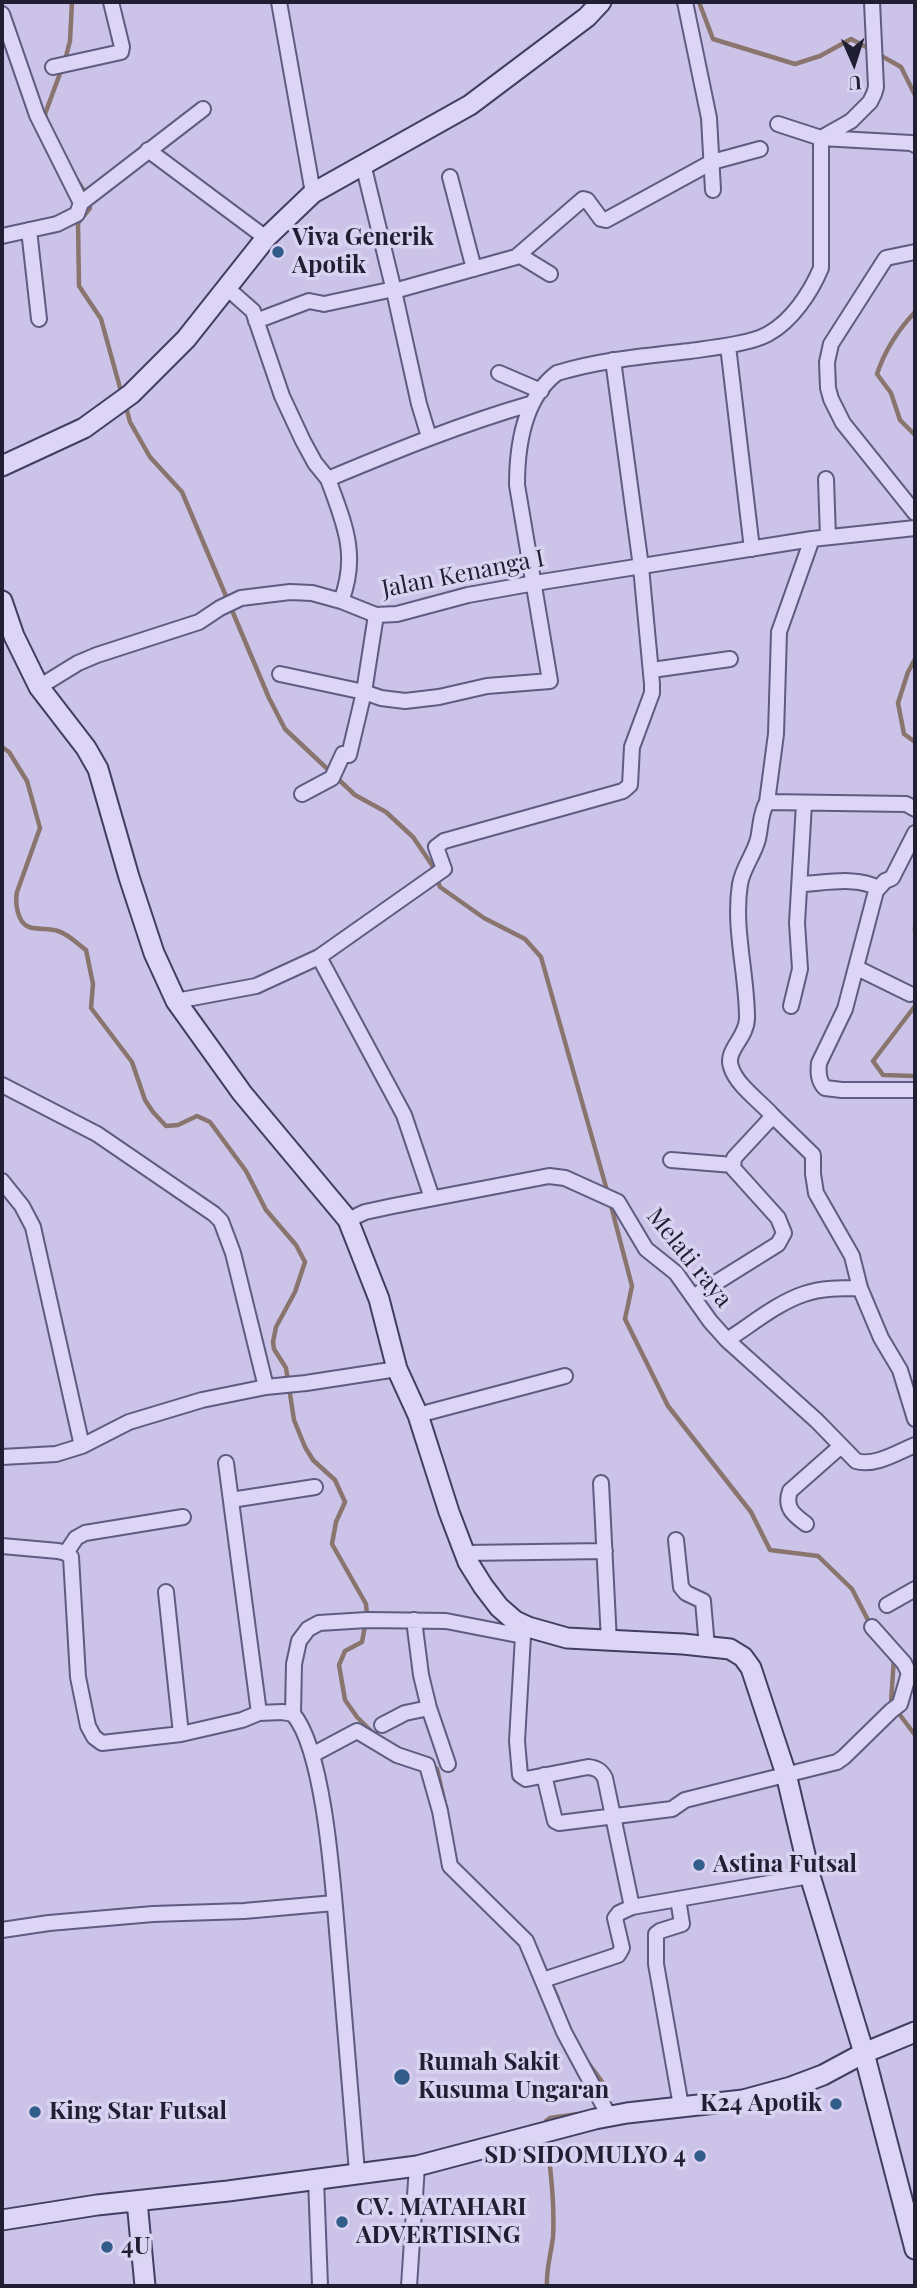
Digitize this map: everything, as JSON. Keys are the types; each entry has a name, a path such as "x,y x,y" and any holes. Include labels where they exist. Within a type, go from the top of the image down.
{"street":[{"path":"59,66 121,52 111,2"},
{"path":"279,2 313,193"},
{"path":"2,466 84,428 131,394 186,339 266,238 313,193 388,153 470,104 587,17 601,2"},
{"path":"685,2 709,118 713,190"},
{"path":"821,138 851,121 870,102 876,88 872,2"},
{"path":"2,14 37,115 86,200"},
{"path":"2,236 57,224 77,214 86,200 203,109"},
{"path":"778,124 821,138 915,145"},
{"path":"280,674 393,700 420,700 487,686 550,681 517,485 517,457 530,404 557,373 613,360 728,346 771,332 793,313 815,284 821,268 821,138"},
{"path":"256,321 309,301 324,304 394,290 519,255 585,199 601,219 606,220 712,162 760,149"},
{"path":"148,150 266,238"},
{"path":"363,164 429,437"},
{"path":"450,177 474,269"},
{"path":"29,230 39,319"},
{"path":"915,252 886,258 831,344 827,362 831,400 843,423 915,513"},
{"path":"519,255 550,274"},
{"path":"227,288 250,307 282,396 315,463 328,479 347,530 349,570 341,601"},
{"path":"728,346 752,549"},
{"path":"176,1001 256,986 319,957 444,869 436,847 444,841 528,819 628,788 632,780 632,747 652,694 652,670 613,360"},
{"path":"499,373 541,391"},
{"path":"328,479 429,437 530,404"},
{"path":"826,479 828,537"},
{"name":"Jalan Kenanga I","path":"39,687 78,663 199,622 241,598 289,592 313,593 376,615 397,614 468,595 535,583 811,539 915,528"},
{"path":"811,539 779,632 776,734 767,802 740,886 747,1029 731,1054 730,1065 740,1081 813,1155 816,1193 852,1256 856,1288 900,1370 915,1419"},
{"path":"2,601 19,647 39,687 86,748 98,769 137,903 154,953 176,1001 242,1093 348,1220 379,1299 397,1368 418,1415 465,1553 483,1586 499,1607 526,1632 517,1741 520,1775 526,1779 588,1767 602,1772 632,1907"},
{"path":"302,794 334,774 343,754 349,755 364,692 376,615"},
{"path":"652,670 730,659"},
{"path":"767,802 906,804 915,809"},
{"path":"791,1006 800,969 797,923 804,804"},
{"path":"915,832 892,878 878,888 845,1009 819,1063 820,1082 825,1088 915,1090"},
{"path":"801,884 853,882 878,888"},
{"path":"319,957 404,1115 432,1198"},
{"path":"857,968 910,994"},
{"path":"2,1085 97,1135 221,1221 233,1253 266,1387"},
{"path":"733,1165 734,1158 773,1116"},
{"path":"671,1160 733,1165 778,1218 783,1229 782,1239 778,1244 693,1297"},
{"name":"Melati raya","path":"348,1220 365,1212 432,1198 549,1176 565,1178 618,1202 646,1249 676,1273 727,1340 817,1421 856,1461 866,1463 915,1445"},
{"path":"2,1181 22,1206 33,1227 82,1446"},
{"path":"727,1340 806,1293 856,1288"},
{"path":"2,1457 56,1454 82,1446 129,1422 181,1405 266,1387 397,1368"},
{"path":"418,1415 565,1376"},
{"path":"806,1524 791,1513 787,1502 790,1492 841,1446"},
{"path":"226,1463 259,1713"},
{"path":"601,1483 609,1642"},
{"path":"231,1500 315,1487"},
{"path":"66,1553 76,1538 85,1533 183,1517"},
{"path":"676,1540 681,1587 686,1593 703,1601 707,1647"},
{"path":"2,1546 66,1553 73,1562 78,1677 91,1732 98,1740 107,1744 181,1734 242,1720 259,1713 293,1714 299,1721 312,1755 325,1823 357,2172"},
{"path":"465,1553 605,1551"},
{"path":"887,1605 915,1589"},
{"path":"166,1592 181,1734"},
{"path":"293,1714 293,1664 302,1636 319,1623 364,1620 446,1621 567,1638 707,1647 737,1652 751,1668 786,1774 810,1876 864,2053 915,2249"},
{"path":"414,1620 421,1675 448,1764"},
{"path":"544,1775 557,1822 671,1809 685,1800 837,1762 895,1707 909,1673 873,1627"},
{"path":"382,1725 405,1713 429,1708"},
{"path":"312,1755 357,1731 397,1755 427,1765 440,1811 450,1866 526,1941 548,1978 564,2032 606,2111"},
{"path":"548,1978 618,1955 622,1948 615,1918 632,1907 810,1876"},
{"path":"678,1899 682,1924 656,1934 656,1964 681,2106"},
{"path":"2,1930 153,1914 244,1911 334,1903"},
{"path":"2,2220 417,2166 606,2111 743,2100 823,2075 864,2053 915,2032"},
{"path":"409,2286 417,2166"},
{"path":"316,2179 320,2286"},
{"path":"137,2201 145,2286"}],"waterway":[{"path":"65,60 70,41 72,2"},
{"path":"699,2 713,39 795,64 820,56 851,39 870,49"},
{"path":"878,54 901,67 915,95"},
{"path":"47,123 45,114 62,68"},
{"path":"77,180 86,194 90,208 78,223 79,286 101,319 122,395"},
{"path":"915,312 893,341 877,374 891,393 900,420 915,435"},
{"path":"125,403 130,422 150,457 182,492 269,698 285,729 355,795 386,812 413,837 432,865 440,887 484,918 525,939 541,957 608,1194"},
{"path":"915,659 898,703 904,734 915,742"},
{"path":"2,747 9,752 27,781 40,828 17,892 19,917 29,927 62,932 86,950 93,984 91,1008 132,1062 145,1100 153,1112 166,1126 178,1125 197,1116 210,1122 246,1171 266,1210 296,1245 305,1262 295,1292 276,1327 274,1349 286,1368 294,1420 305,1447 313,1460 335,1480 345,1502 336,1522 332,1544 366,1604 367,1615 362,1642 345,1651 339,1665 345,1700 375,1735"},
{"path":"915,1006 873,1061 883,1075 915,1076"},
{"path":"610,1202 632,1286 625,1319 668,1406 751,1512 770,1550 818,1556 852,1589 870,1624"},
{"path":"894,1657 891,1703 915,1735"},
{"path":"432,1766 437,1769 446,1809"},
{"path":"543,1965 558,1999"},
{"path":"589,2064 609,2091 607,2104"},
{"path":"546,2127 546,2121 550,2118 578,2114"},
{"path":"547,2136 553,2224 547,2286"}],"place":[{"name":"Viva Generik Apotik","path":"278,252"},
{"name":"Astina Futsal","path":"699,1865"},
{"name":"Rumah Sakit Kusuma Ungaran","path":"402,2077"},
{"name":"K24 Apotik","path":"836,2104"},
{"name":"King Star Futsal","path":"35,2112"},
{"name":"SD SIDOMULYO 4","path":"700,2156"},
{"name":"CV. MATAHARI ADVERTISING","path":"342,2222"},
{"name":"4U","path":"107,2247"}]}
